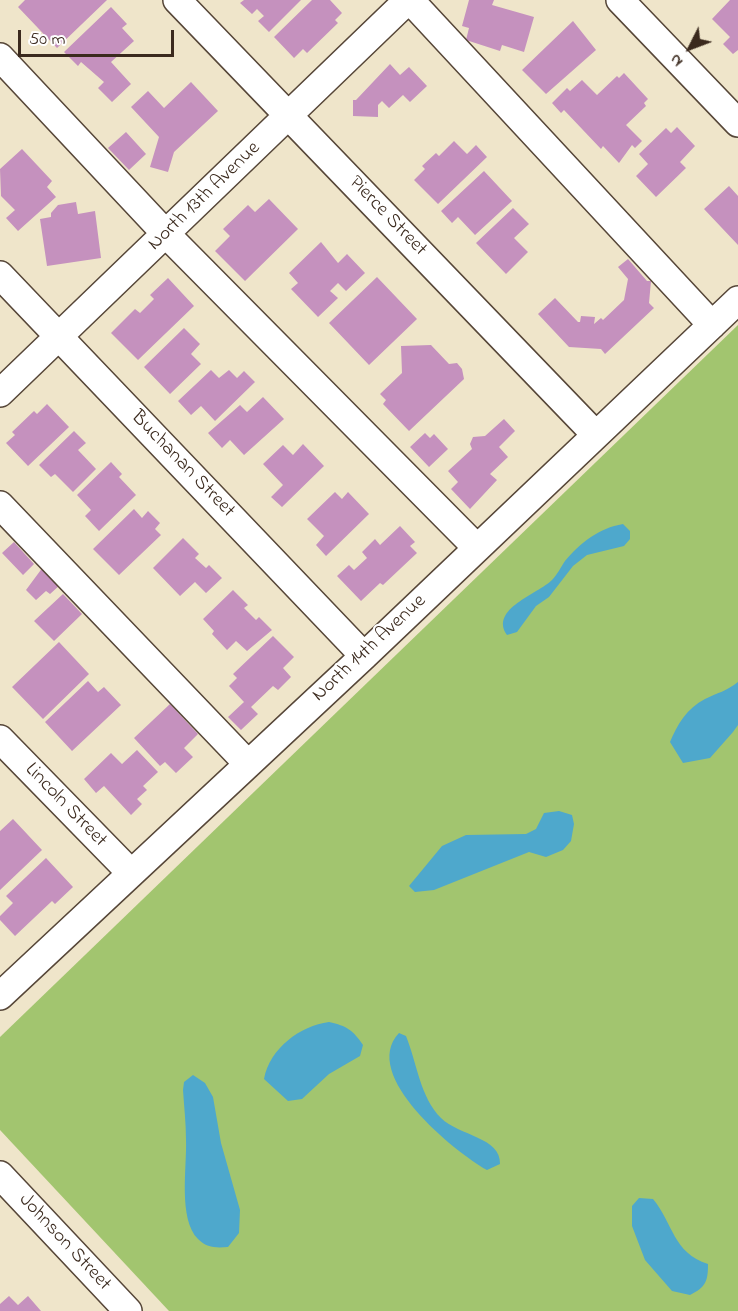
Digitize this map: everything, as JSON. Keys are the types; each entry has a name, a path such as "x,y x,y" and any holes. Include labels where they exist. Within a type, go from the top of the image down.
{"street":[{"name":"Pierce Street","path":"177,0 596,435"},
{"name":"North 13th Avenue","path":"0,393 409,0"},
{"path":"409,0 712,325"},
{"path":"620,0 738,123"},
{"path":"0,57 166,234 477,548"},
{"name":"Buchanan Street","path":"0,275 364,656"},
{"name":"North 14th Avenue","path":"6,979 130,872 248,764 738,300"},
{"path":"0,505 248,764"},
{"name":"Lincoln Street","path":"0,739 130,872"},
{"name":"Johnson Street","path":"0,1175 128,1311"}],"green space":[{"path":"738,325 738,1311 169,1311 0,1130 0,1037"}],"water":[{"path":"623,524 630,531 630,539 624,546 587,555 573,566 549,597 536,606 517,632 507,635 503,626 504,617 510,610 552,580 565,561 584,542 606,529"},
{"path":"738,682 738,725 710,758 683,763 670,742 679,723 699,703"},
{"path":"559,811 572,815 574,824 571,841 563,850 546,857 529,852 434,890 415,892 409,886 442,846 466,835 526,834 536,829 544,813"},
{"path":"329,1022 349,1029 356,1036 363,1045 360,1056 329,1074 302,1099 288,1101 264,1079 267,1068 288,1040 307,1028"},
{"path":"399,1033 406,1036 424,1090 434,1110 449,1124 487,1142 494,1148 500,1164 487,1170 472,1161 435,1130 416,1110 401,1090 391,1070 390,1050"},
{"path":"193,1075 205,1083 213,1097 221,1143 240,1210 239,1233 228,1247 212,1247 201,1242 192,1230 188,1219 185,1192 186,1134 183,1090 184,1082"},
{"path":"639,1198 653,1199 680,1245 687,1253 708,1264 705,1283 690,1295 672,1291 645,1260 632,1226 632,1206"}],"building":[{"path":"25,0 107,0 57,48 18,7"},
{"path":"244,0 301,0 269,32 258,21 264,16 257,9 252,14 240,3"},
{"path":"312,0 330,0 342,13 335,20 338,23 307,53 303,49 294,58 274,37"},
{"path":"469,0 494,0 492,5 534,17 524,52 502,45 500,51 466,40 469,28 462,26"},
{"path":"730,0 738,0 738,50 733,54 723,44 730,37 712,19"},
{"path":"111,7 127,24 122,28 134,41 111,62 131,84 112,102 98,88 104,82 81,62 78,66 64,52"},
{"path":"573,21 596,50 546,94 522,70"},
{"path":"390,64 400,75 409,67 427,86 410,102 403,95 389,108 382,101 378,105 378,117 353,116 353,100 356,100"},
{"path":"624,73 648,99 644,103 646,106 626,125 642,141 635,148 632,145 619,163 603,146 601,149 564,110 561,113 552,103 567,88 570,91 582,80 597,95 617,76 619,78"},
{"path":"191,82 218,111 174,152 168,172 150,167 159,137 131,107 148,91 164,108"},
{"path":"677,127 695,146 680,162 686,168 656,197 636,176 648,164 639,154 666,128 671,133"},
{"path":"126,132 146,154 129,170 108,148"},
{"path":"454,141 467,154 476,145 487,157 438,204 414,180 425,169 422,166 436,153 439,156"},
{"path":"22,149 52,181 47,187 56,197 18,231 6,218 15,210 1,196 0,169"},
{"path":"484,171 512,201 475,235 458,217 452,223 441,211"},
{"path":"729,186 738,196 738,245 704,209"},
{"path":"269,199 298,229 245,281 215,251 230,236 223,229 248,205 255,212"},
{"path":"76,202 78,214 95,211 101,258 47,266 40,219 51,217 51,213 58,205"},
{"path":"513,208 529,224 514,238 528,252 506,274 476,243"},
{"path":"321,242 338,263 347,254 365,273 346,291 338,283 330,291 338,298 318,317 291,289 298,283 289,273"},
{"path":"628,259 647,281 651,281 649,303 654,308 605,354 601,349 569,347 538,314 555,298 578,322 581,316 595,317 594,324 601,318 603,320 624,300 628,279 618,267"},
{"path":"377,277 417,319 369,365 329,323"},
{"path":"168,278 194,306 138,360 111,333 135,309 140,313 154,299 150,295"},
{"path":"184,328 200,344 191,354 201,364 170,394 144,367"},
{"path":"431,345 449,364 457,363 462,369 464,379 409,431 383,404 386,400 380,394 402,373 401,346"},
{"path":"211,370 219,378 229,370 237,378 244,371 255,382 215,421 201,406 191,415 178,401"},
{"path":"263,397 284,419 244,455 230,440 222,448 208,433 240,405 247,412"},
{"path":"47,404 69,427 28,466 6,443 15,435 12,432 34,411 37,414"},
{"path":"504,419 515,431 499,447 508,457 490,474 497,480 470,509 451,489 458,482 448,471 472,449 470,444 473,437 485,436"},
{"path":"74,431 86,443 78,450 96,469 73,492 55,474 51,477 39,465"},
{"path":"425,433 430,438 434,434 448,449 429,467 410,447"},
{"path":"303,444 324,466 282,507 271,497 283,485 263,464 283,445 293,455"},
{"path":"111,462 122,474 119,477 136,495 99,531 85,516 91,510 77,495"},
{"path":"335,492 342,499 348,492 369,514 326,556 316,545 324,536 307,519"},
{"path":"134,509 142,518 148,511 160,523 155,529 161,535 119,575 93,549"},
{"path":"400,526 415,542 410,546 417,553 383,585 380,583 361,601 337,576 349,565 354,570 367,558 362,552 375,539 380,545"},
{"path":"183,538 199,554 195,558 206,568 209,565 222,578 206,593 195,582 180,596 153,568"},
{"path":"14,542 34,564 23,575 2,553"},
{"path":"43,567 60,585 50,594 46,591 36,600 26,590"},
{"path":"233,590 248,605 244,608 256,620 259,617 272,630 247,651 236,641 227,650 212,634 214,631 203,619"},
{"path":"63,594 82,614 54,641 34,621"},
{"path":"273,636 294,657 283,668 291,677 278,690 273,686 251,707 258,714 241,730 228,717 244,702 229,686 237,678 233,674"},
{"path":"59,642 89,674 43,719 12,687"},
{"path":"88,681 98,692 104,687 121,705 72,751 45,722"},
{"path":"170,704 198,734 184,748 193,757 176,773 165,762 160,766 134,738"},
{"path":"137,750 158,772 143,786 147,790 137,799 142,804 131,815 104,786 96,793 84,779 111,753 122,764"},
{"path":"13,819 42,850 0,890 0,831"},
{"path":"46,858 73,887 55,904 52,901 15,936 0,920 0,916 13,903 6,896"},
{"path":"9,1296 18,1305 28,1296 41,1311 0,1311 0,1304"}]}
